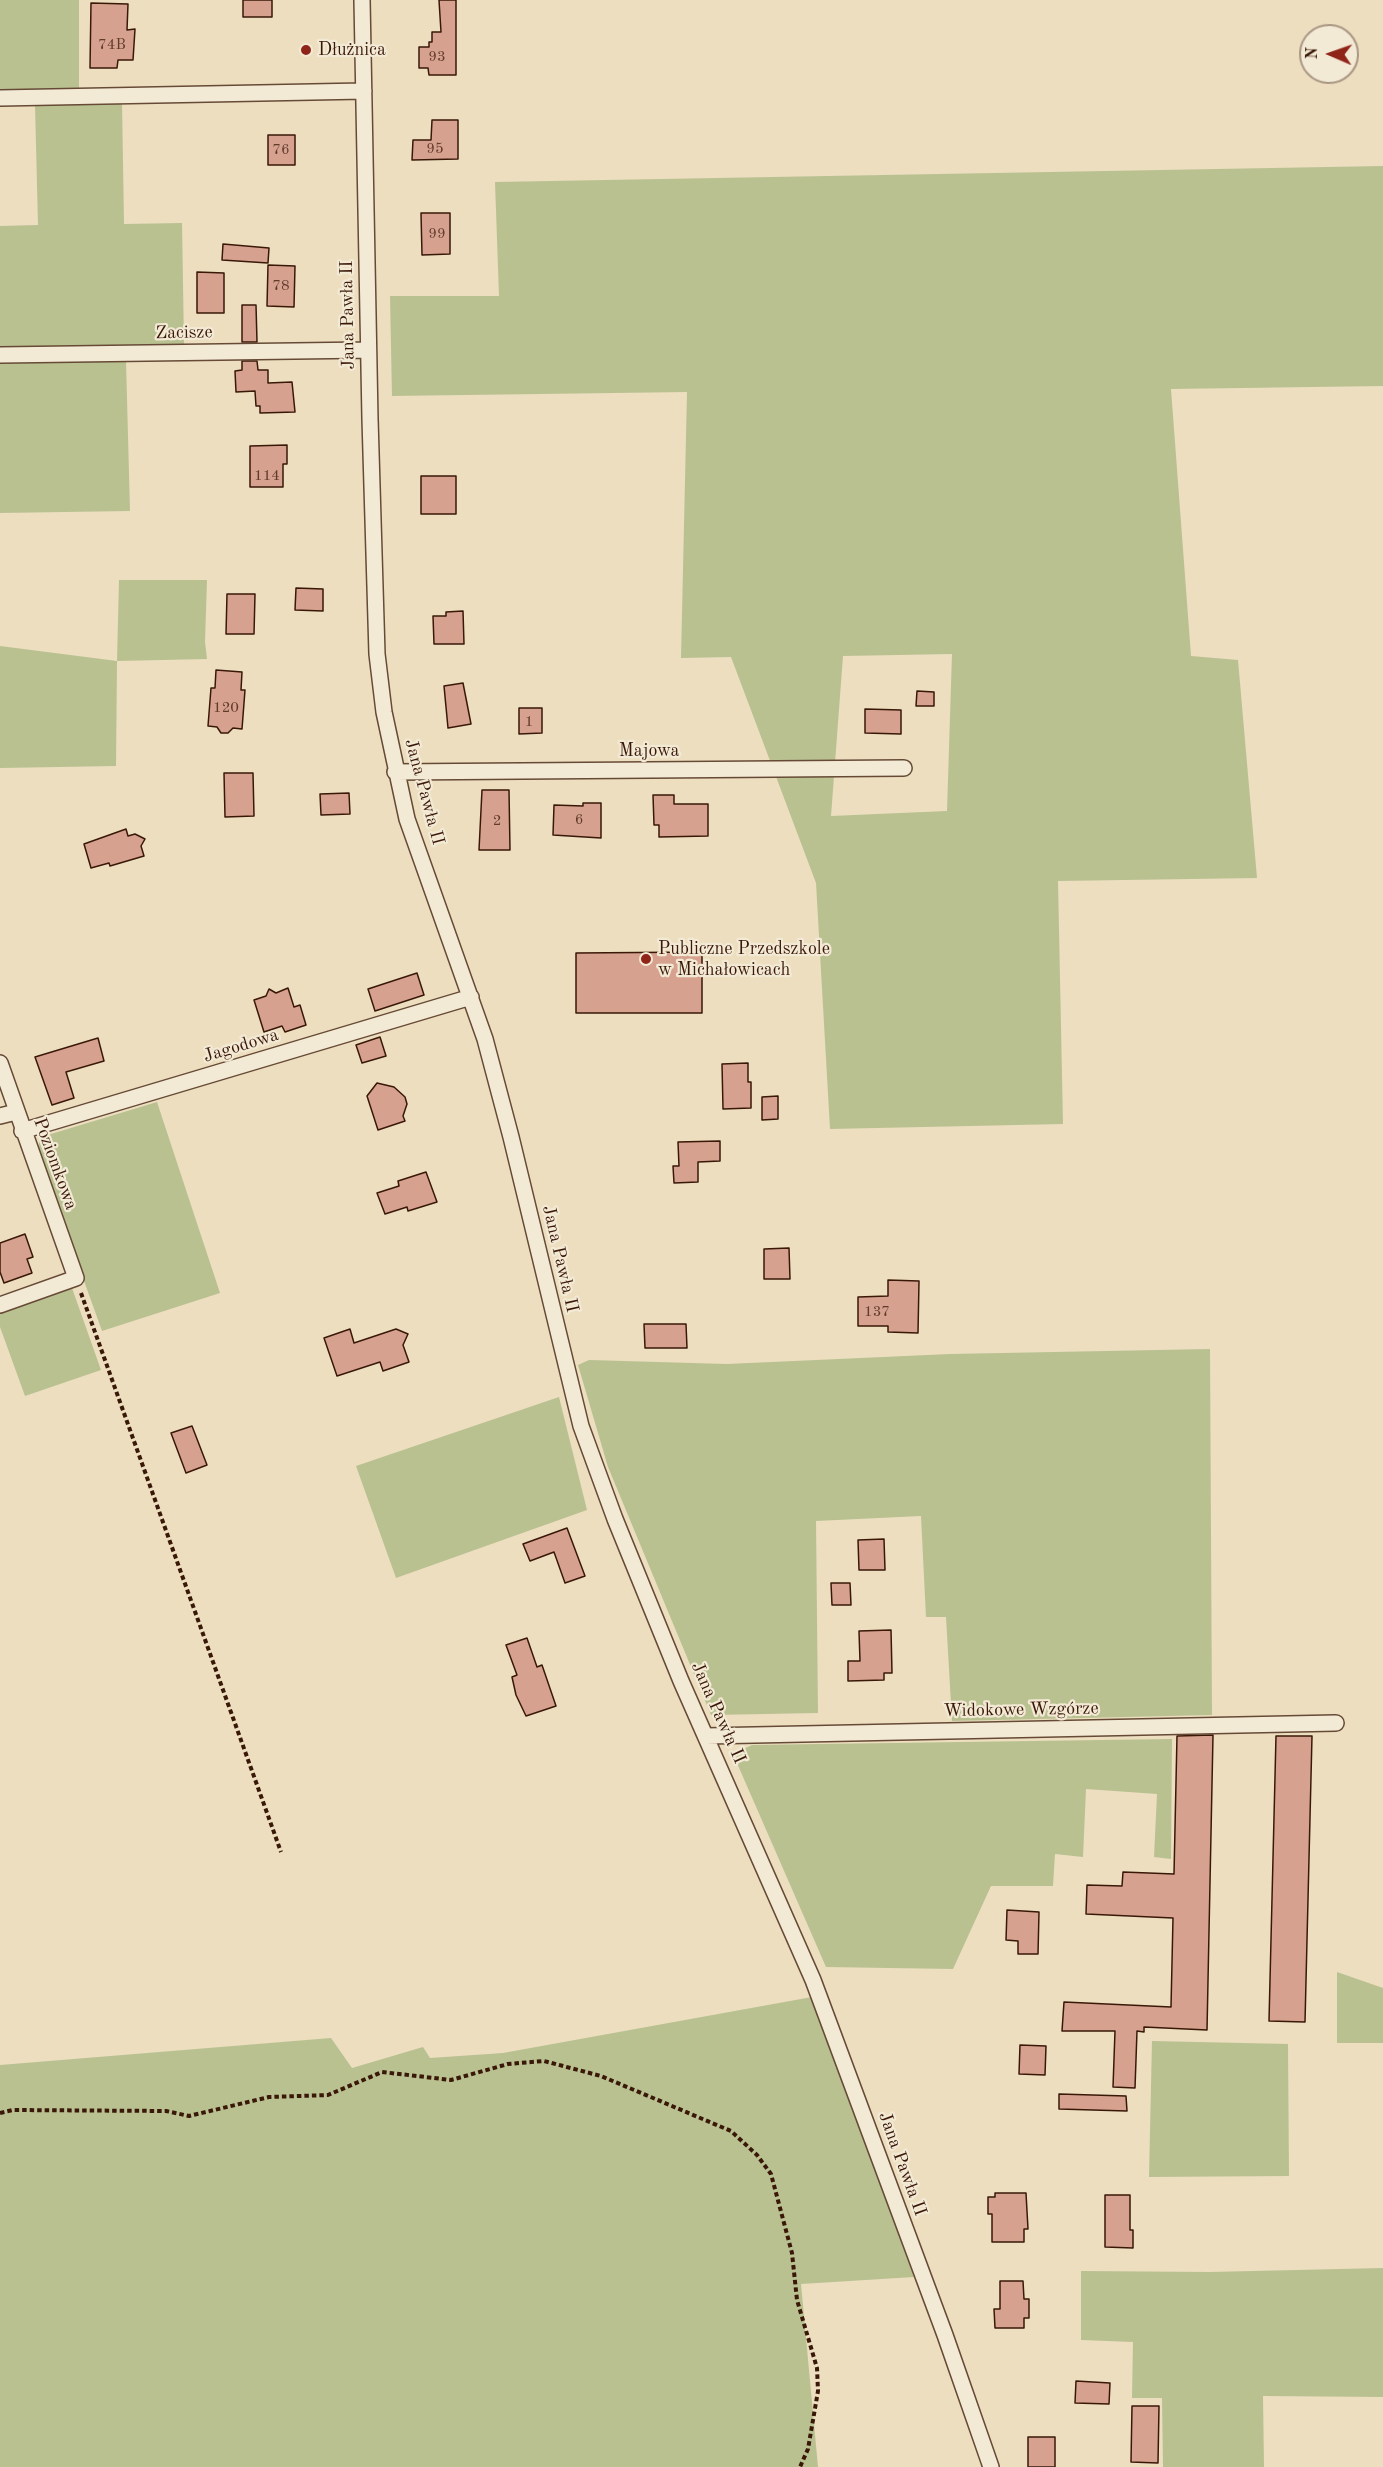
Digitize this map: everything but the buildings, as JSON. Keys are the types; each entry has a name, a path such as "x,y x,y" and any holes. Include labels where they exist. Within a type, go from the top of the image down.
{"street":[{"name":"Jana Pawła II","path":"362,0 376,654 395,772 407,819 485,1039 581,1426 615,1519 706,1736 811,1974 941,2324 991,2467"},
{"path":"0,98 364,91"},
{"name":"Zacisze","path":"0,355 368,350"},
{"name":"Majowa","path":"395,772 904,768"},
{"name":"Jagodowa","path":"22,1131 471,998"},
{"name":"Poziomkowa","path":"0,1063 22,1131 76,1278"},
{"path":"0,1116 16,1112"},
{"path":"0,1305 76,1278"},
{"name":"Widokowe Wzgórze","path":"706,1736 1336,1723"}],"path":[{"path":"76,1278 281,1852"},
{"path":"0,2113 13,2110 166,2111 189,2116 269,2097 328,2095 382,2072 452,2079 508,2064 544,2061 601,2076 731,2131 758,2154 771,2174 792,2253 797,2300 817,2368 816,2403 808,2449 800,2467"}],"green space":[{"path":"0,0 79,0 79,89 0,90"},
{"path":"122,102 124,224 182,223 184,345 0,349 0,226 38,225 35,105"},
{"path":"1383,166 1383,386 1171,389 1191,656 1238,660 1257,878 1058,881 1063,1124 830,1129 816,883 731,657 681,658 687,392 392,396 390,296 499,296 495,182","holes":["952,654 947,811 831,816 843,656"]},
{"path":"126,361 130,511 0,513 0,362"},
{"path":"119,580 207,580 205,642 207,659 117,661"},
{"path":"0,646 117,661 116,766 0,768"},
{"path":"157,1102 220,1293 102,1331 37,1150 41,1137"},
{"path":"72,1288 101,1370 25,1396 0,1327 0,1313"},
{"path":"1210,1349 1212,1715 952,1721 946,1617 926,1617 921,1516 816,1521 818,1713 711,1715 608,1467 578,1365 589,1360 727,1364 950,1354"},
{"path":"559,1397 587,1510 396,1578 356,1466"},
{"path":"1172,1739 1171,1859 1154,1857 1157,1794 1086,1789 1083,1857 1055,1854 1053,1886 991,1886 953,1969 826,1967 733,1754 752,1745"},
{"path":"1337,1972 1383,1988 1383,2043 1337,2043"},
{"path":"812,1997 914,2277 801,2284 818,2467 0,2467 0,2065 331,2038 352,2068 423,2047 430,2058 503,2053"},
{"path":"1152,2041 1288,2044 1289,2176 1149,2177"},
{"path":"1383,2268 1383,2397 1263,2396 1264,2467 1163,2467 1162,2398 1132,2398 1133,2342 1081,2340 1081,2271 1210,2272"}],"place":[{"name":"Dłużnica","path":"306,50"},
{"name":"Publiczne Przedszkole w Michałowicach","path":"646,959"}]}
